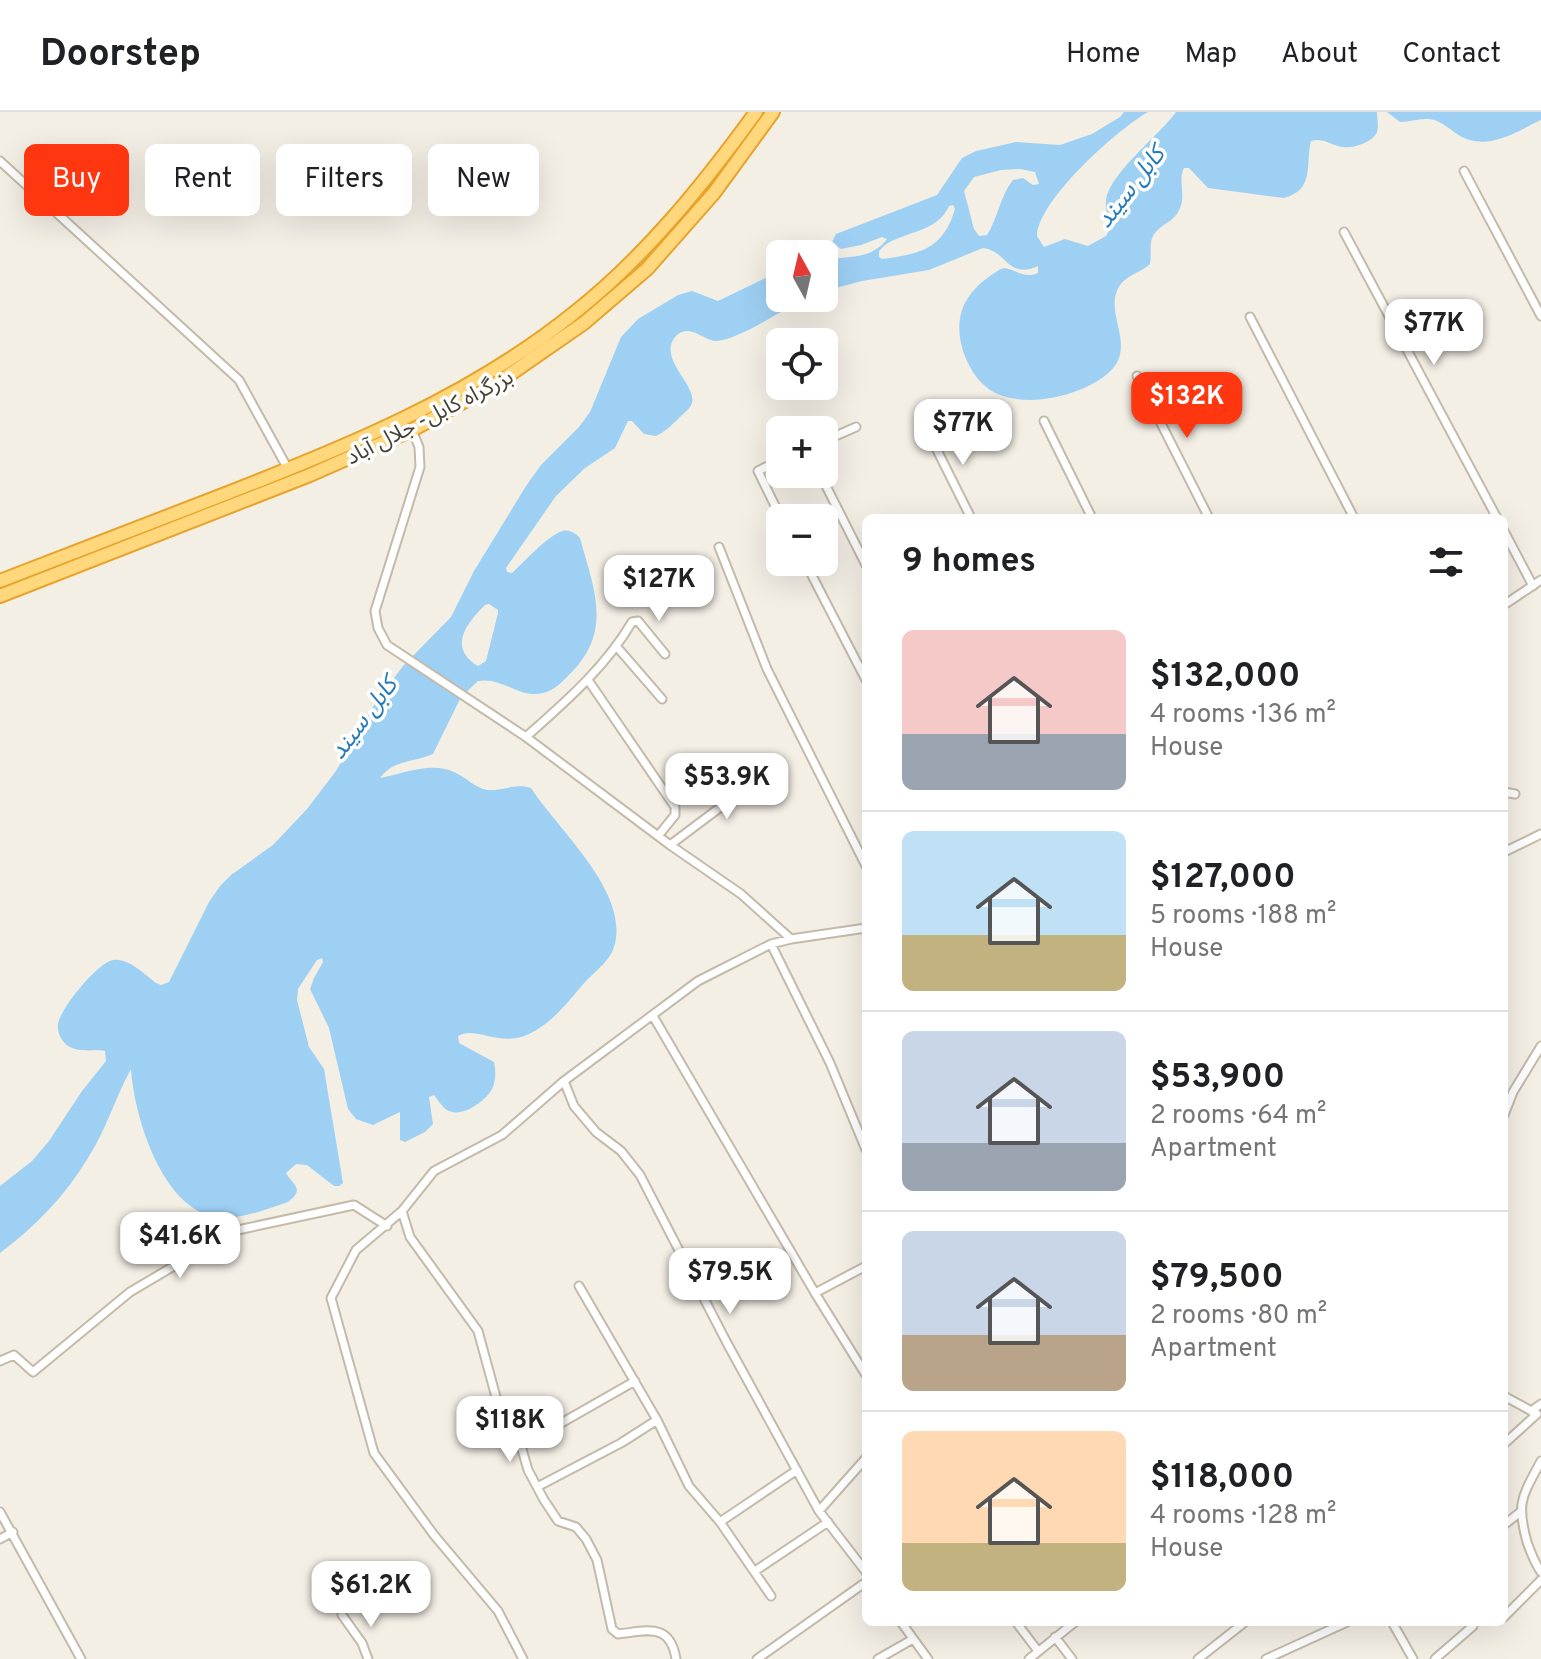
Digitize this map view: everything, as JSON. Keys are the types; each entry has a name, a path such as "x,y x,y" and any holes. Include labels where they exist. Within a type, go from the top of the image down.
{"highway":[{"name":"بزرگراه کابل- جلال آباد","path":"0,596 384,436 484,376 552,330 615,277 708,189 756,112"},
{"name":"بزرگراه کابل- جلال آباد","path":"384,436 412,430 496,384 584,323 647,269 708,189 773,112"},
{"name":"بزرگراه کابل- جلال آباد","path":"0,581 257,489 288,470 308,468"}],"street":[{"path":"0,161 239,380 288,470"},
{"path":"1464,171 1541,316"},
{"path":"1344,232 1495,514"},
{"path":"1250,317 1352,514"},
{"path":"1137,376 1207,514"},
{"path":"1044,421 1090,514"},
{"path":"838,435 856,427"},
{"path":"412,430 419,447 420,467 375,611 378,628 387,645 526,737 741,894 791,939"},
{"path":"927,430 969,514"},
{"path":"766,467 758,471 766,487"},
{"path":"827,488 862,557"},
{"path":"1508,539 1533,586"},
{"path":"719,547 767,669 862,858"},
{"path":"812,576 862,672"},
{"path":"1508,602 1541,580"},
{"path":"526,737 588,680 635,621 665,654"},
{"path":"617,647 662,699"},
{"path":"588,680 675,807 675,815 658,836"},
{"path":"670,845 766,773"},
{"path":"1508,793 1515,794"},
{"path":"1508,850 1541,834"},
{"path":"523,1659 498,1611 434,1535 374,1453 331,1298 356,1250 402,1211 434,1171 502,1135 564,1081 698,981 771,944 862,929"},
{"path":"771,944 830,1063 862,1140"},
{"path":"653,1016 862,1369"},
{"path":"1508,1105 1541,1046"},
{"path":"564,1081 574,1106 596,1132 621,1151 640,1175 819,1511 862,1567"},
{"path":"0,1361 14,1355 33,1372 130,1292 233,1231 354,1205 387,1226"},
{"path":"402,1211 410,1237 478,1331 496,1397 521,1446 537,1487 558,1521 576,1527 597,1560 612,1629 618,1634 650,1630 666,1634 674,1645 676,1659"},
{"path":"815,1293 862,1268"},
{"path":"579,1286 657,1420 689,1486 720,1522 771,1596"},
{"path":"521,1446 635,1381"},
{"path":"1508,1398 1536,1413"},
{"path":"1508,1440 1541,1404"},
{"path":"537,1487 621,1443 657,1420"},
{"path":"1541,1461 1524,1492 1519,1513 1533,1561 1541,1570"},
{"path":"819,1511 862,1463"},
{"path":"720,1522 797,1470"},
{"path":"0,1512 81,1659"},
{"path":"1508,1522 1519,1513"},
{"path":"755,1571 828,1522"},
{"path":"0,1539 13,1532"},
{"path":"1508,1613 1541,1580"},
{"path":"757,1659 862,1585"},
{"path":"342,1615 362,1643 368,1659"},
{"path":"904,1626 928,1659"},
{"path":"1019,1626 1038,1651"},
{"path":"1029,1659 1070,1626"},
{"path":"1198,1659 1240,1626"},
{"path":"1266,1659 1338,1626"},
{"path":"1394,1626 1412,1659"},
{"path":"1435,1659 1473,1626"},
{"path":"1055,1637 1072,1659"},
{"path":"878,1659 913,1639"}],"water":[{"name":"کابل سيند","path":"1124,112 1148,112 1118,133 1065,185 1041,221 1037,236 1044,247 1065,239 1088,246 1106,236 1111,227 1106,202 1115,180 1176,112 1377,112 1378,127 1371,139 1352,147 1311,141 1305,183 1294,194 1284,198 1208,188 1189,168 1184,168 1179,210 1153,236 1150,264 1123,282 1115,296 1121,342 1116,365 1094,383 1065,395 1018,399 990,390 970,368 960,338 964,304 978,286 1003,268 1032,275 1038,273 1038,266 1020,270 998,254 983,248 929,270 838,287 838,258 867,254 887,239 882,237 841,249 838,240 833,240 836,234 937,195 962,158 976,151 1016,142 1060,145 1092,134","holes":["1020,169 1035,172 1039,184 1033,185 1023,178 1013,180 987,235 979,236 974,229 964,191 974,177","953,205 955,209 944,233 929,247 908,255 879,257 879,251 885,245 929,226 944,215 949,206"]},
{"path":"1387,112 1541,112 1541,120 1507,136 1479,142 1461,136 1437,121 1400,122"},
{"path":"766,278 766,312 780,312 727,339 712,340 687,331 677,335 671,352 689,387 692,396 690,407 656,436 644,434 632,421 628,421 615,448 585,468 556,496 506,568 507,572 512,573 557,533 568,531 580,538 596,610 596,627 582,660 558,685 542,693 529,694 494,681 478,681 461,697 433,754 398,764 380,778 436,768 454,772 487,790 520,786 531,788 589,863 612,905 616,926 614,947 607,960 554,1017 529,1034 508,1039 472,1033 458,1036 459,1043 494,1062 492,1089 479,1103 459,1112 447,1110 434,1095 429,1097 433,1124 425,1132 405,1142 400,1140 400,1112 373,1125 356,1119 348,1109 329,1028 310,989 323,962 322,958 317,960 298,989 297,1000 309,1047 324,1069 343,1183 334,1186 307,1165 296,1164 286,1173 297,1190 288,1202 252,1214 224,1218 196,1210 165,1178 154,1156 138,1110 131,1069 100,1136 79,1172 48,1210 0,1253 0,1186 32,1161 49,1141 106,1061 105,1051 77,1049 61,1039 58,1024 72,998 98,969 113,960 130,964 161,985 169,982 220,886 273,845 307,809 336,771 376,702 403,666 451,617 474,571 526,486 590,412 621,337 638,319 678,295 692,291 718,301","holes":["489,604 498,613 486,661 478,666 463,651 463,635 485,605"]}]}
